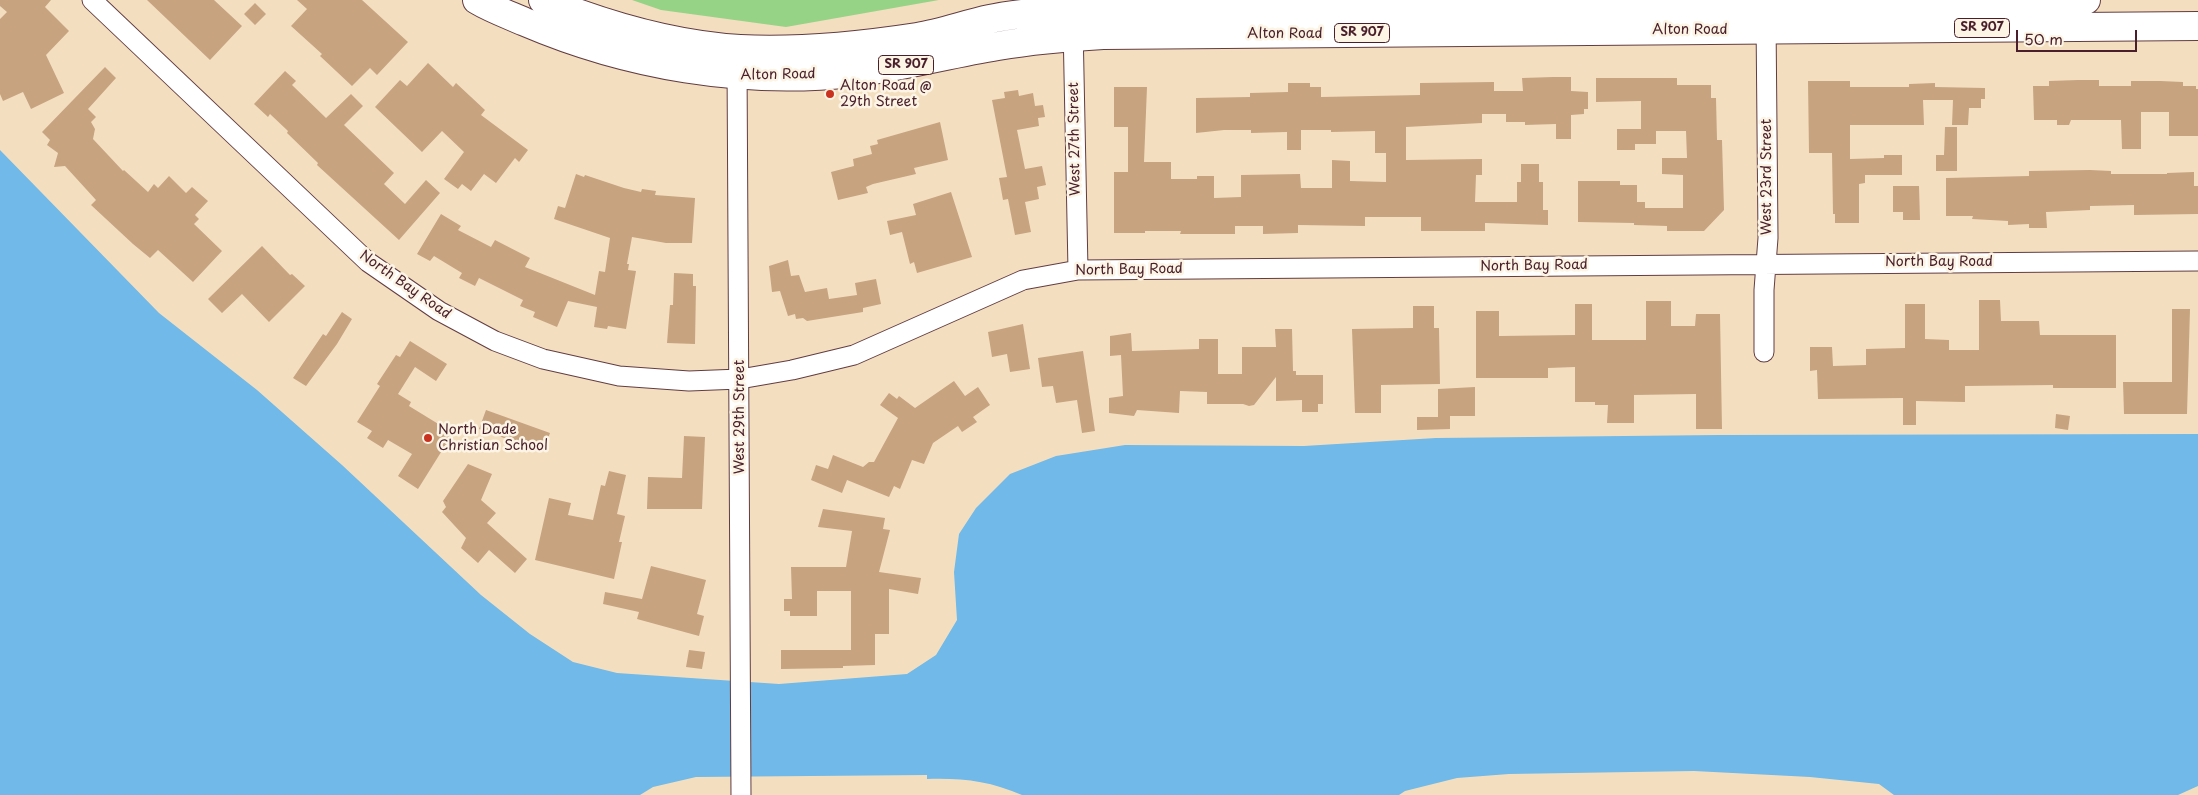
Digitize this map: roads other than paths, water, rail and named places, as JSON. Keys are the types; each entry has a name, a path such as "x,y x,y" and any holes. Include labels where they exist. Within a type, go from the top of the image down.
{"highway":[{"name":"Alton Road","path":"477,0 555,35 627,58 736,76 852,73 926,62 997,46 1073,36 2198,26"},
{"name":"Alton Road","path":"543,0 582,16 680,40 738,48 785,50 850,46 920,37 991,19 1072,9 2086,0"}],"street":[{"name":"North Bay Road","path":"92,0 368,262 439,312 495,342 543,359 619,376 689,381 740,380 792,370 854,355 1023,280 1078,270 2198,261"},
{"name":"West 23rd Street","path":"1764,352 1764,290 1768,238 1766,2"},
{"name":"West 27th Street","path":"1072,9 1078,270"},
{"name":"West 29th Street","path":"738,48 736,76 740,380 741,790"}],"water":[{"path":"0,150 159,313 257,390 342,465 481,595 530,634 573,662 617,673 779,684 907,674 936,655 957,620 954,572 959,534 976,508 1010,474 1056,456 1125,445 1304,446 1436,438 1719,435 2198,434 2198,786 2178,795 1894,795 1879,784 1810,777 1694,771 1509,774 1457,778 1405,791 1399,795 1022,795 998,786 964,780 927,779 927,775 696,777 653,787 640,795 0,795"}],"place":[{"name":"Alton Road @ 29th Street","path":"830,94"},
{"name":"North Dade Christian School","path":"428,438"}]}
